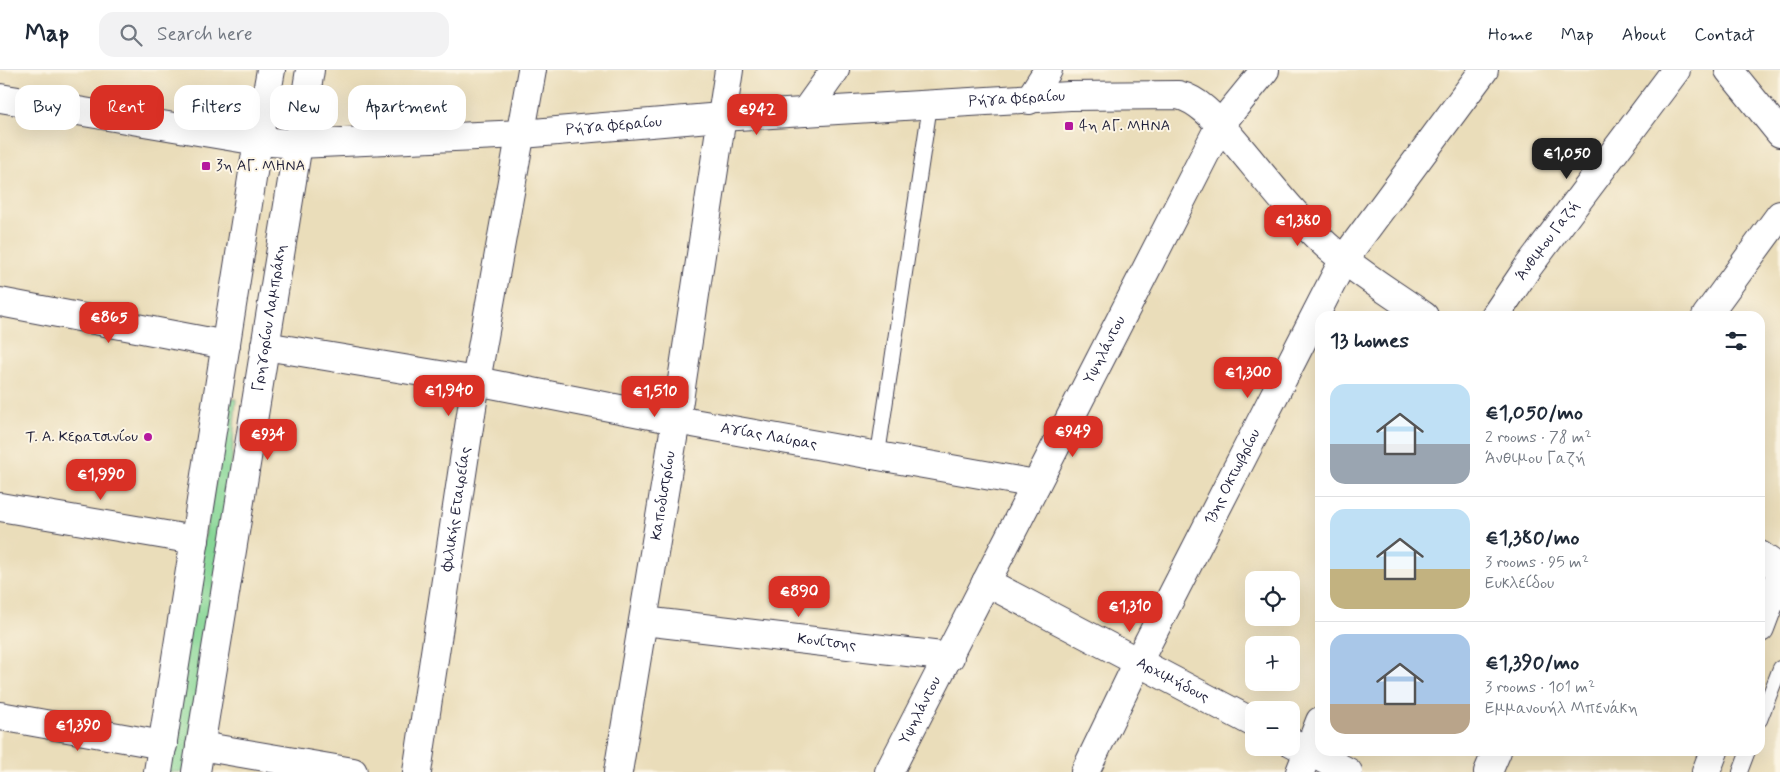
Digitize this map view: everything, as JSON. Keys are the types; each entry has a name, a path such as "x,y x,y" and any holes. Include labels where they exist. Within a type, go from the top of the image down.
{"street":[{"path":"158,772 258,141 271,70"},
{"name":"Γρηγορίου Λαμπράκη","path":"198,759 310,70"},
{"name":"Φιλικής Εταιρείας","path":"417,772 476,381 532,70"},
{"name":"Καποδιστρίου","path":"618,772 676,420 729,70"},
{"path":"805,112 836,70"},
{"path":"1029,100 1048,70"},
{"name":"Υψηλάντου","path":"889,772 950,657 986,582 1220,125 1265,70"},
{"name":"13ης Οκτωβρίου","path":"1317,311 1344,259 1484,70"},
{"name":"Άνθιμου Γαζή","path":"1498,311 1528,267 1676,70"},
{"path":"1729,70 1780,133"},
{"name":"Ρήγα Φεραίου","path":"0,98 258,141 298,144 522,134 721,117 1029,100 1070,96 1178,95 1196,103 1220,125 1308,228 1344,259 1417,311"},
{"path":"1710,311 1780,216"},
{"path":"0,302 226,345"},
{"name":"13ης Οκτωβρίου","path":"1085,772 1138,662 1315,316"},
{"name":"Αγίας Λαύρας","path":"265,346 476,381 676,420 878,454 1036,484"},
{"path":"0,507 195,540"},
{"path":"1765,558 1780,569"},
{"path":"1765,615 1780,575"},
{"name":"Αρχιμήδους","path":"986,582 1245,717"},
{"name":"Κονίτσης","path":"644,621 950,657"},
{"path":"0,716 163,745"},
{"path":"1315,730 1300,755 1348,772"},
{"path":"1488,772 1495,756"},
{"path":"1706,772 1712,756"},
{"path":"198,759 353,772"}],"lane":[{"path":"878,454 930,105"},
{"path":"1765,707 1780,668"},
{"path":"1740,772 1746,756"}],"green space":[{"path":"231,399 236,399 230,487 184,772 160,772"}],"place":[{"name":"4η ΑΓ. ΜΗΝΑ","path":"1069,126"},
{"name":"3η ΑΓ. ΜΗΝΑ","path":"206,166"},
{"name":"Τ. Α. Κερατσινίου","path":"148,437"}]}
